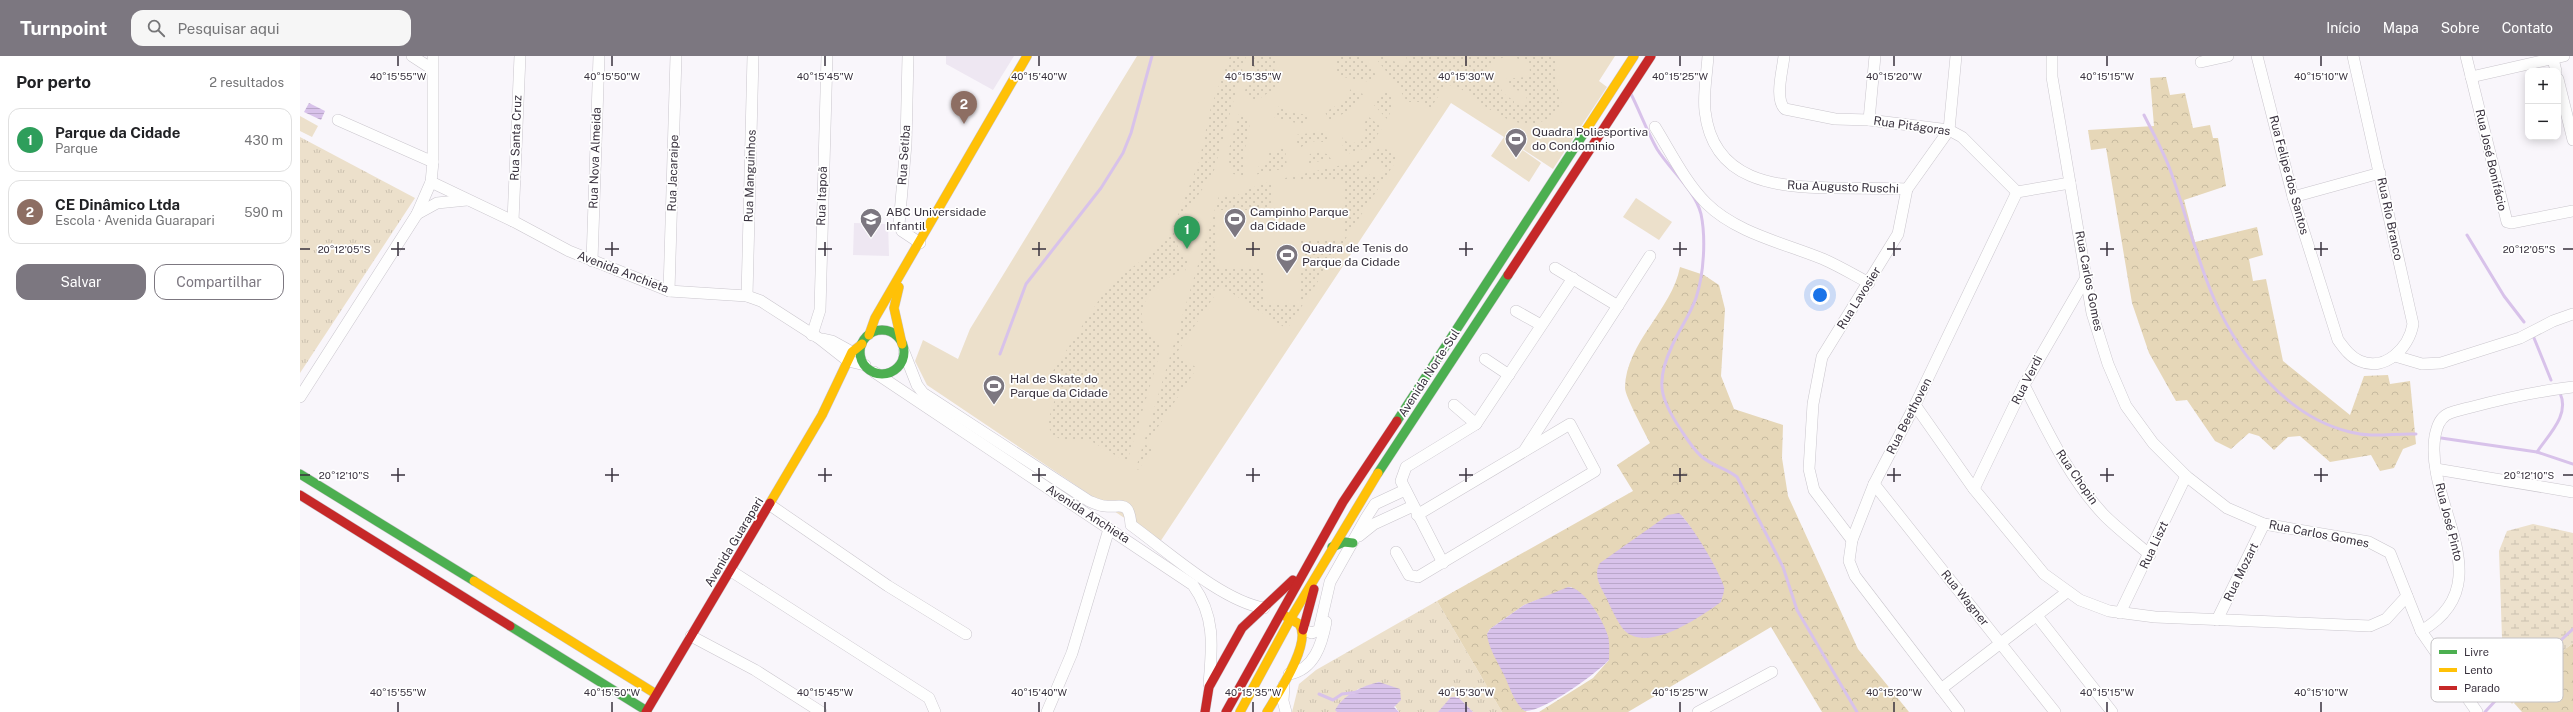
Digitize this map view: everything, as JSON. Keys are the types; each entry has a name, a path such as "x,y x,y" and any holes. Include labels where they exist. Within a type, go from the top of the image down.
{"main road":[{"path":"903,273 894,308 903,348 901,363 897,368 886,373 869,369 861,355 862,344 869,335 875,318 903,273 1027,56"},
{"name":"Avenida Norte-Sul","path":"1226,712 1309,561 1348,496 1614,90 1634,56"},
{"name":"Avenida Norte-Sul","path":"1240,712 1320,567 1365,493 1651,56"},
{"path":"869,335 877,331 887,331 896,335 903,348"},
{"name":"Avenida Guarapari","path":"647,712 656,694 731,571 839,383 850,356 862,344"},
{"name":"Avenida Guarapari","path":"839,383 851,374 869,369"},
{"path":"300,474 656,694"},
{"path":"300,494 647,712"},
{"path":"1332,547 1344,542 1354,541"},
{"path":"1206,710 1209,687 1242,628 1264,608 1309,561"},
{"path":"1267,712 1287,678 1299,652 1303,630 1320,567"},
{"path":"1264,608 1281,613 1291,618 1303,630"}],"street":[{"path":"412,56 432,70"},
{"path":"301,397 416,214 431,182 433,162 433,56"},
{"name":"Rua Santa Cruz","path":"513,221 520,56"},
{"name":"Rua Nova Almeida","path":"592,261 598,56"},
{"name":"Rua Jacaraipe","path":"669,291 676,56"},
{"name":"Rua Manguinhos","path":"747,296 753,56"},
{"name":"Rua Itapoã","path":"816,337 820,310 827,56"},
{"name":"Rua Setiba","path":"908,56 906,144 899,225 902,231 920,243"},
{"path":"1614,90 1626,56"},
{"name":"Rua Augusto Ruschi","path":"1708,56 1705,111 1716,146 1734,167 1756,180 1792,187 1907,189"},
{"name":"Rua Pitágoras","path":"1784,56 1780,98 1782,106 1785,109 1835,118 1869,120 1949,130 1962,137 2017,192"},
{"path":"1869,120 1875,56"},
{"path":"1949,130 1956,56"},
{"name":"Rua Carlos Gomes","path":"2052,56 2052,77 2087,276 2092,313 2108,364 2126,406 2153,443 2186,476 2227,508 2264,524 2369,542 2390,553 2400,573 2407,596 2421,631 2431,645"},
{"path":"2201,62 2228,56"},
{"name":"Rua Felipe dos Santos","path":"2257,56 2293,197 2338,340 2346,352 2360,362 2375,364"},
{"name":"Rua Rio Branco","path":"2353,56 2413,324 2407,342 2395,356 2375,364"},
{"name":"Rua José Bonifácio","path":"2466,56 2507,222 2511,224 2573,211"},
{"path":"2471,77 2558,57 2556,68"},
{"path":"2561,91 2573,140"},
{"path":"338,120 433,162"},
{"path":"1655,126 1691,184 1705,202 1722,216 1786,246 1824,260 1869,283"},
{"name":"Rua Lavosier","path":"1852,540 1814,490 1811,482 1809,469 1813,404 1822,357 1898,234 1907,189 1949,130"},
{"path":"2293,197 2380,173"},
{"name":"Avenida Anchieta","path":"431,182 592,261 669,291 747,296 761,301 816,337 832,341 869,369 1193,584 1199,593 1210,619 1212,630 1209,687"},
{"path":"2017,192 2070,183"},
{"name":"Rua Beethoven","path":"1959,712 1855,576 1849,561 1852,540 1874,484 1915,405 2017,192"},
{"path":"416,214 436,203 469,200"},
{"path":"1523,453 1650,256"},
{"path":"1555,268 1618,306"},
{"name":"Rua Verdi","path":"1974,489 2024,385 2087,276"},
{"path":"1443,563 1405,490 1401,479 1406,467 1476,424 1572,278"},
{"path":"1516,311 1541,326"},
{"path":"2395,356 2422,364 2441,363 2520,338 2553,321 2573,314"},
{"name":"Avenida Anchieta","path":"903,348 917,385 923,393 1089,501 1106,506 1115,504 1126,508 1130,515 1131,525 1223,592 1248,605 1264,608"},
{"path":"1485,359 1509,375"},
{"name":"Rua Chopin","path":"2024,385 2050,437 2072,475 2104,515 2150,555"},
{"name":"Rua José Pinto","path":"2421,631 2445,614 2454,600 2461,567 2436,469 2433,448 2440,421 2447,414 2501,399 2573,387"},
{"path":"1454,405 1476,424"},
{"path":"1915,405 1974,489 2044,574 2067,592 2087,603 2109,611 2120,613 2217,620 2370,626 2386,619 2407,596"},
{"path":"1543,421 1554,434"},
{"path":"1354,541 1385,518 1415,511 1523,453 1570,424 1595,471 1418,577 1411,577 1396,552"},
{"path":"2436,469 2573,492"},
{"name":"Rua Liszt","path":"2120,613 2150,555 2186,476"},
{"name":"Rua Wagner","path":"1874,484 2055,712"},
{"path":"1303,630 1308,633 1317,632 1321,627 1330,582 1375,504 1405,490"},
{"path":"1365,493 1385,518"},
{"path":"770,504 888,586 966,634"},
{"path":"1047,712 1072,653 1110,529 1102,512 1106,506"},
{"name":"Rua Mozart","path":"2217,620 2264,524"},
{"path":"1110,529 1125,531 1131,525"},
{"path":"731,571 929,698 935,712"},
{"path":"1941,689 2067,592"},
{"path":"1286,712 1283,701 1287,678 1303,670 1316,654 1323,638 1326,621 1324,614"},
{"path":"2037,616 2112,712"},
{"path":"691,636 755,670 821,712"},
{"path":"1698,712 1772,672"},
{"name":"Rua Carlos Gomes","path":"2470,702 2477,712"}],"shaded area":[{"path":"946,56 1014,56 993,90 946,64"},
{"path":"309,103 325,111 321,120 304,112"},
{"name":"ABC Universidade Infantil","path":"854,223 888,224 889,256 853,255"},
{"path":"1679,513 1698,537 1721,579 1724,592 1721,602 1688,624 1674,630 1647,638 1635,637 1625,631 1614,615 1598,580 1598,567 1600,563 1668,515"},
{"path":"1568,587 1574,589 1587,599 1598,614 1608,636 1609,660 1581,683 1556,699 1533,710 1525,711 1513,696 1492,650 1487,634 1490,629 1524,605"},
{"path":"1379,682 1400,689 1401,700 1394,707 1399,712 1337,712 1335,710 1348,695 1366,686"},
{"path":"1451,697 1458,697 1473,712 1438,712"}],"green space":[{"path":"1137,56 1615,56 1599,81 1607,87 1553,169 1451,103 1160,542 927,385 915,361 923,340 958,359 970,329"},
{"path":"1230,56 1246,56 1213,174 1182,218 1174,234 1178,247 1189,260 1185,271 1160,283 1151,292 1145,303 1142,314 1143,325 1150,336 1162,346 1127,462 1089,440 1060,439 1053,435 1049,428 1049,418 1056,396 1053,371 1108,286 1150,254 1172,230 1199,162 1211,107"},
{"path":"1255,56 1276,56 1274,68 1280,85 1253,103 1244,94"},
{"path":"1336,56 1361,56 1376,75 1371,82 1337,76"},
{"path":"1374,56 1383,56 1402,65 1407,58 1405,56 1510,56 1556,56 1555,78 1562,106 1554,115 1546,120 1531,124 1520,123 1509,120 1488,108 1458,87 1449,85 1443,89 1430,109 1419,102 1407,102 1397,85","holes":["1510,56 1525,61 1530,70 1527,77 1506,79 1514,90 1525,91 1528,104 1514,104 1514,101 1503,93 1497,81 1483,83 1485,73 1491,65 1495,61"]},
{"path":"2166,77 2170,95 2185,93 2193,128 2210,125 2213,138 2218,138 2226,186 2184,200 2195,242 2257,227 2263,255 2249,259 2253,281 2266,279 2283,361 2350,415 2364,376 2388,375 2390,384 2410,381 2416,444 2403,449 2394,468 2380,471 2371,455 2330,462 2300,436 2288,437 2274,450 2259,436 2249,433 2231,449 2215,441 2187,400 2176,401 2149,353 2132,303 2106,148 2091,150 2088,130 2154,126 2150,78"},
{"path":"1385,88 1391,95 1392,99 1392,107 1387,119 1373,104"},
{"path":"1351,89 1363,94 1348,110 1329,120 1325,112 1341,103"},
{"path":"1279,106 1293,113 1309,115 1307,124 1290,122 1274,117"},
{"path":"1239,114 1249,120 1243,162 1247,176 1233,174 1227,156"},
{"path":"300,116 318,126 312,137 300,131"},
{"path":"1369,117 1382,128 1369,147 1347,154 1342,144 1343,136 1348,144 1364,141 1366,133 1364,123"},
{"path":"1327,131 1329,144 1317,141 1306,144 1299,149 1295,135"},
{"path":"300,137 415,198 300,373"},
{"name":"Quadra Poliesportiva do Condominio","path":"1504,137 1541,163 1529,182 1491,156"},
{"path":"1285,147 1287,168 1254,175 1258,167 1267,162 1267,154"},
{"path":"1379,148 1389,150 1398,158 1287,329 1221,286 1176,354 1197,368 1146,445 1152,450 1138,470 1136,468 1219,196 1235,197 1245,190 1272,181 1368,158","holes":["1376,158 1384,165 1382,175 1377,177 1367,174 1361,178 1357,175 1357,171 1365,168 1370,159","1273,181 1344,181 1344,240 1301,240 1301,305 1265,303 1263,269 1215,269 1215,210 1272,210"]},
{"path":"1316,152 1327,154 1331,159 1305,164 1310,154"},
{"path":"1636,198 1672,222 1659,240 1623,217"},
{"path":"1680,267 1704,275 1719,285 1725,309 1721,376 1734,409 1783,425 1782,458 1788,496 1858,649 1909,712 1822,712 1771,627 1628,712 1539,712 1593,678 1609,660 1607,639 1600,619 1588,601 1571,587 1524,605 1490,629 1487,634 1522,709 1527,712 1502,712 1437,601 1633,491 1617,465 1650,443 1626,392 1627,371 1641,341 1668,298","holes":["1682,516 1689,525 1724,589 1625,631 1599,583"]},
{"path":"2533,524 2573,533 2573,643 2563,651 2563,638 2502,638 2499,551 2507,531"},
{"path":"1437,601 1502,712 1473,712 1458,697 1438,712 1399,712 1379,682 1358,689 1336,710 1337,712 1292,712 1299,684 1316,670"},
{"path":"2573,643 2573,712 2522,712 2514,703 2515,702 2563,702 2563,651"}],"waterway":[{"path":"1000,354 1026,284 1101,188 1123,153 1131,133 1152,56"},
{"path":"1631,94 1657,149 1688,188 1698,205 1703,224 1704,245 1699,288 1694,304 1675,340 1663,370 1662,390 1664,399 1674,419 1690,444 1698,453 1705,459 1737,477 1783,567 1797,610 1857,712"},
{"path":"2144,115 2169,167 2197,255 2215,301 2238,343 2253,364 2286,399 2306,413 2327,424 2350,432 2366,435 2416,434"},
{"path":"2467,235 2504,296 2524,322"},
{"path":"2534,338 2551,380"},
{"path":"2537,452 2557,424 2560,417 2562,409 2560,393"},
{"path":"2441,438 2537,452 2573,464"},
{"path":"2563,638 2573,629"},
{"path":"1319,694 1333,700 1342,694 1358,692"},
{"path":"2485,712 2494,702"}],"traffic: fast":[{"path":"1397,421 1586,130"},
{"path":"1378,473 1508,275"},
{"path":"882,330 894,334 900,340 904,352 900,364 894,370 882,374 870,370 864,364 860,352 864,340 870,334 882,330"},
{"path":"300,474 474,581"},
{"path":"1332,547 1344,542 1353,543"},
{"path":"510,626 647,711"}],"traffic: slow":[{"path":"869,335 875,318 1027,56"},
{"path":"1586,130 1634,56"},
{"path":"899,287 894,308 902,344"},
{"path":"770,503 822,415 852,352 862,344"},
{"path":"1240,712 1291,618 1378,473"},
{"path":"474,581 656,694"},
{"path":"1267,712 1292,668 1298,655 1301,643 1302,632 1299,624 1282,614"}],"traffic: jam":[{"path":"1508,275 1651,56"},
{"path":"1226,712 1343,502 1397,421"},
{"path":"300,495 510,626"},
{"path":"646,712 770,503"},
{"path":"1205,712 1209,687 1242,628 1293,580"},
{"path":"1303,630 1314,589"}],"place":[{"name":"CE Dinâmico Ltda","path":"964,124"},
{"name":"Quadra Poliesportiva do Condominio","path":"1516,158"},
{"name":"ABC Universidade Infantil","path":"871,238"},
{"name":"Campinho Parque da Cidade","path":"1235,238"},
{"name":"Parque da Cidade","path":"1187,249"},
{"name":"Quadra de Tenis do Parque da Cidade","path":"1287,274"},
{"name":"Hal de Skate do Parque da Cidade","path":"994,406"}]}
